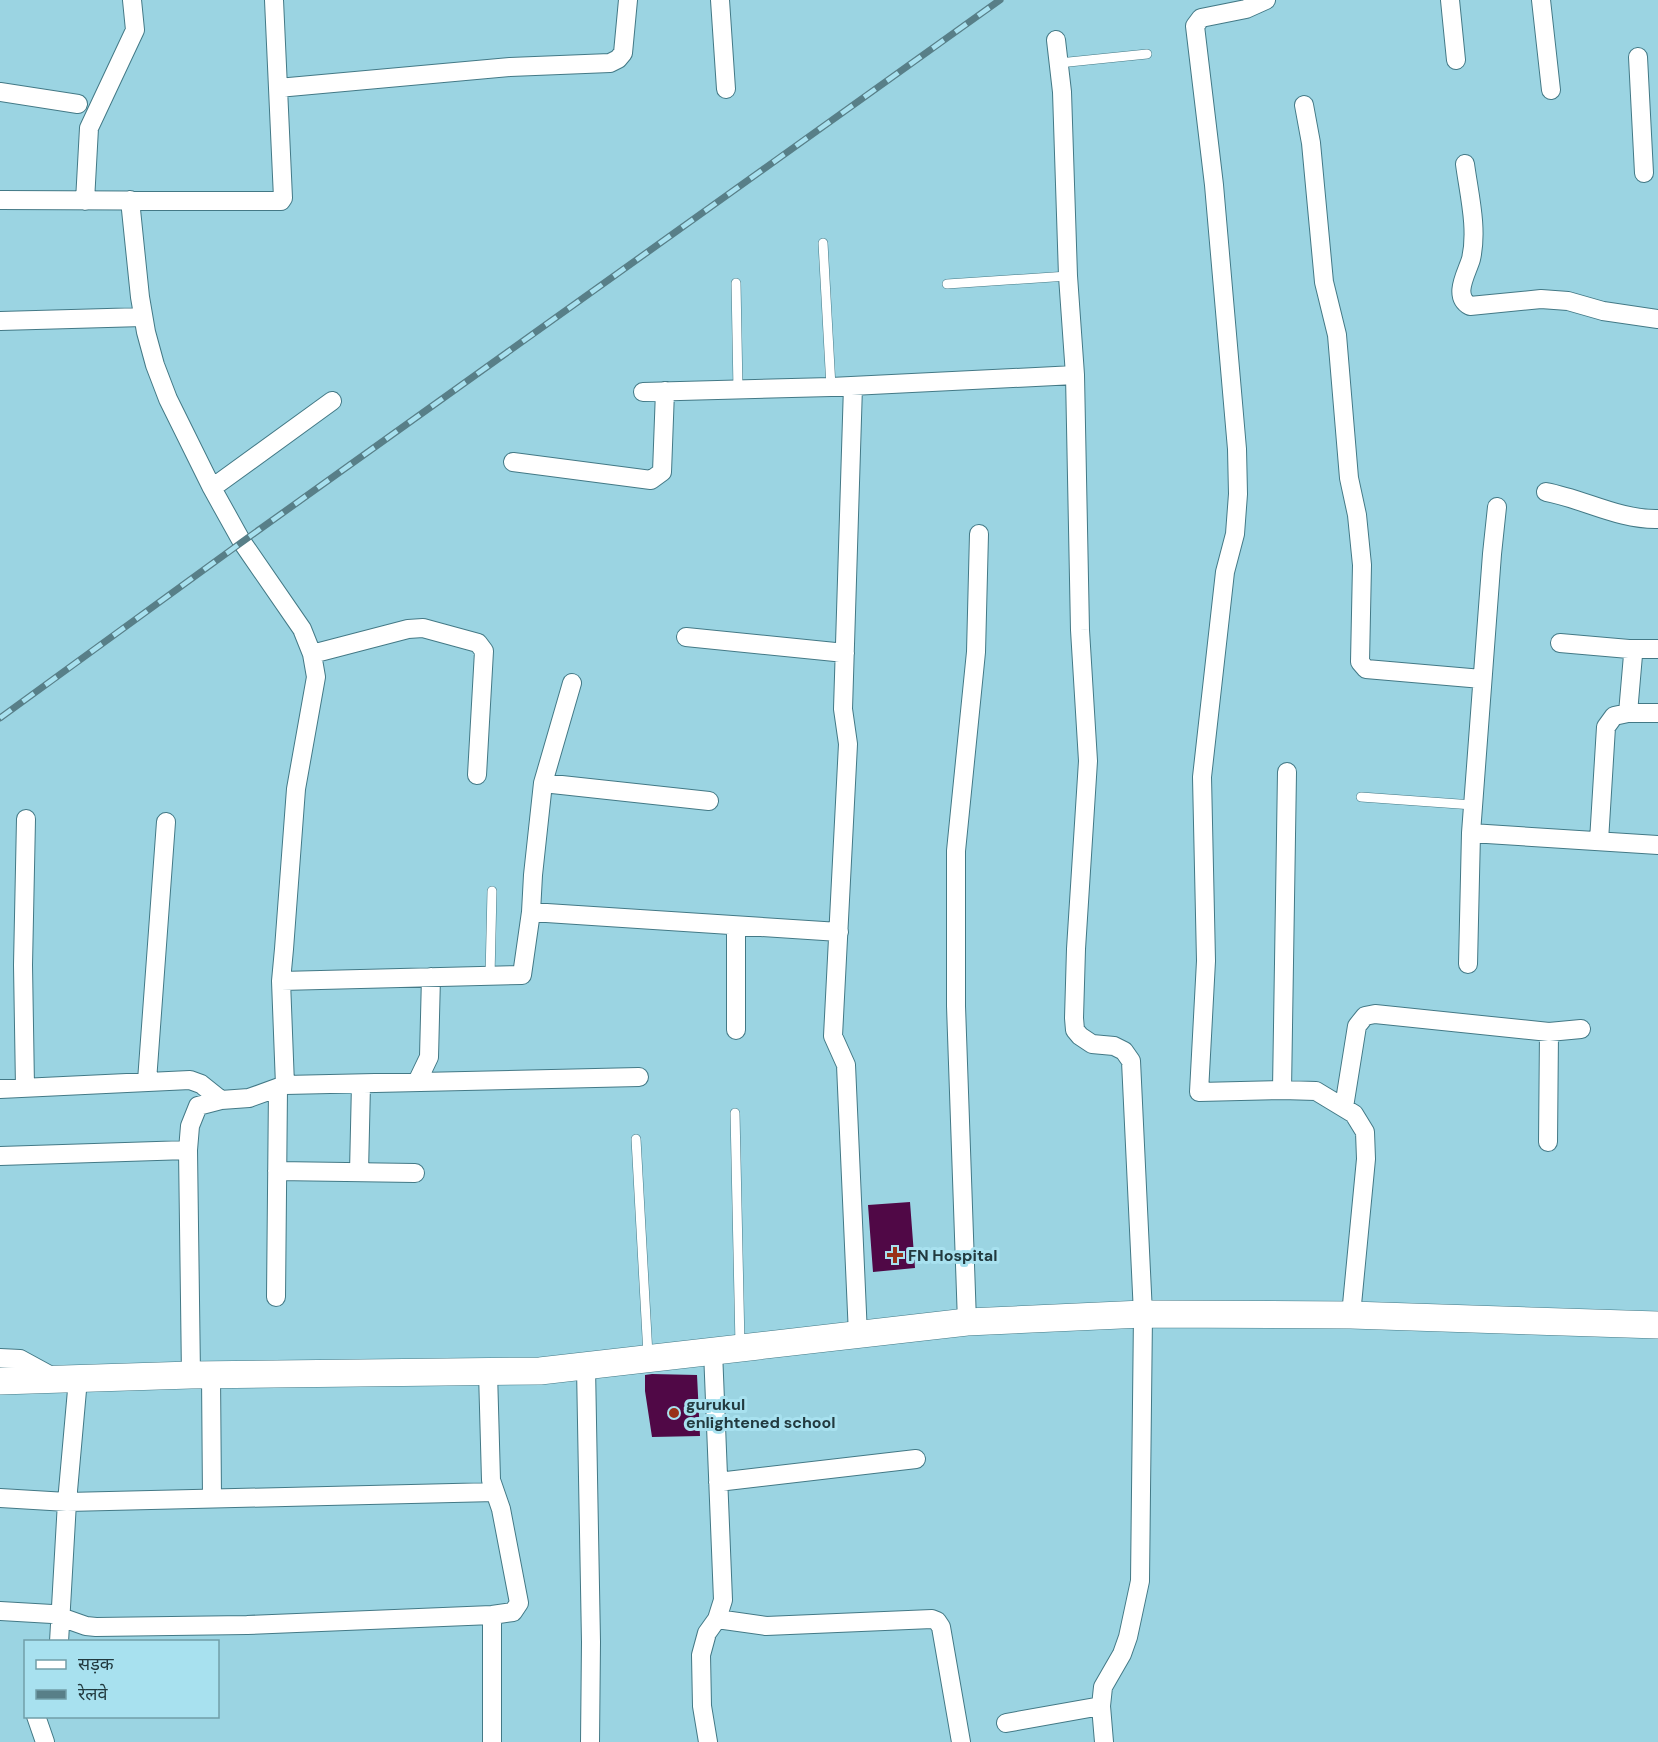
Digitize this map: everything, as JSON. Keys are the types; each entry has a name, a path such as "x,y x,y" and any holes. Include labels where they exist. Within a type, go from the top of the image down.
{"street":[{"path":"85,201 89,129 135,30 132,0"},
{"path":"0,200 281,201 283,198 274,0"},
{"path":"278,88 510,67 610,63 623,53 628,0"},
{"path":"720,0 726,88"},
{"path":"1266,0 1246,9 1202,18 1195,26 1215,196 1237,450 1238,494 1235,534 1225,572 1202,777 1206,961 1199,1092 1316,1091 1354,1114 1365,1132 1366,1159 1351,1315"},
{"path":"1450,0 1456,60"},
{"path":"1541,0 1551,90"},
{"path":"1056,40 1062,92 1068,276 1075,375 1080,630 1088,761 1074,1018 1075,1030 1080,1036 1092,1044 1114,1046 1124,1051 1131,1061 1143,1314 1140,1581 1128,1637 1119,1661 1103,1687 1101,1706 1104,1742"},
{"path":"1638,57 1649,110 1644,173"},
{"path":"0,92 78,104"},
{"path":"1304,105 1311,143 1324,282 1337,335 1349,478 1357,515 1362,565 1360,662 1366,669 1482,679"},
{"path":"1465,164 1473,237 1470,262 1462,280 1462,298 1466,303 1470,306 1541,299 1568,301 1603,310 1658,319"},
{"path":"130,200 143,317 155,365 168,399 212,488 242,542 302,629 312,654 316,677 296,789 281,981 282,1087 277,1171 276,1297"},
{"path":"0,321 143,317"},
{"path":"643,392 831,387 1075,375"},
{"path":"853,386 843,709 848,744 833,1036 846,1065 858,1335"},
{"path":"513,462 651,480 662,472 665,391"},
{"path":"212,488 332,401"},
{"path":"1546,492 1569,496 1632,518 1658,519"},
{"path":"1468,964 1471,833 1497,507"},
{"path":"968,1322 956,1006 956,851 976,652 979,534"},
{"path":"312,654 408,628 435,630 478,643 484,651 477,775"},
{"path":"686,637 845,653"},
{"path":"1560,643 1658,649"},
{"path":"1628,713 1633,655 1629,649"},
{"path":"281,981 522,975 531,912 543,783 572,683"},
{"path":"1599,841 1606,727 1614,716 1628,713 1658,713"},
{"path":"1282,1090 1287,772"},
{"path":"543,783 709,801"},
{"path":"25,1087 23,965 26,819"},
{"path":"147,1081 166,822"},
{"path":"1471,833 1658,845"},
{"path":"531,912 839,932"},
{"path":"736,926 736,1030"},
{"path":"284,949 305,980"},
{"path":"417,1082 429,1057 431,977"},
{"path":"1344,1107 1358,1026 1365,1016 1375,1014 1549,1032 1581,1029"},
{"path":"1548,1142 1549,1032"},
{"path":"212,1498 201,1375 188,1150 190,1126 198,1106 221,1100 249,1098 282,1087 639,1077"},
{"path":"0,1089 190,1080 196,1081 221,1100"},
{"path":"359,1172 361,1084"},
{"path":"0,1156 188,1150"},
{"path":"277,1171 415,1173"},
{"path":"5,1384 67,1378 540,1371 968,1322 1143,1314 1351,1315 1658,1325"},
{"path":"708,1742 702,1706 701,1655 707,1633 717,1618 723,1600 712,1351"},
{"path":"0,1358 20,1359 67,1378"},
{"path":"586,1367 591,1642 590,1742"},
{"path":"0,1611 61,1616 86,1626 96,1627 247,1625 492,1615 513,1612 519,1603 504,1521 491,1480 488,1372"},
{"path":"59,1640 67,1502 67,1378"},
{"path":"718,1482 915,1459"},
{"path":"0,1498 67,1502 495,1491"},
{"path":"492,1615 492,1742"},
{"path":"717,1618 766,1626 932,1618 938,1622 940,1627 961,1742"},
{"path":"1006,1723 1101,1706"},
{"path":"37,1718 45,1742"}],"lane":[{"path":"1059,63 1147,54"},
{"path":"823,243 831,387"},
{"path":"947,284 1068,276"},
{"path":"736,283 738,390"},
{"path":"1361,797 1473,806"},
{"path":"490,976 492,891"},
{"path":"735,1113 740,1348"},
{"path":"636,1139 648,1359"}],"building":[{"path":"910,1202 915,1268 873,1272 868,1205"},
{"name":"gurukul enlightened school","path":"645,1375 697,1375 700,1436 652,1437"}],"railway":[{"path":"0,718 242,542 1000,0"}],"place":[{"name":"FN Hospital","path":"895,1255"},
{"name":"gurukul enlightened school","path":"674,1413"}]}
